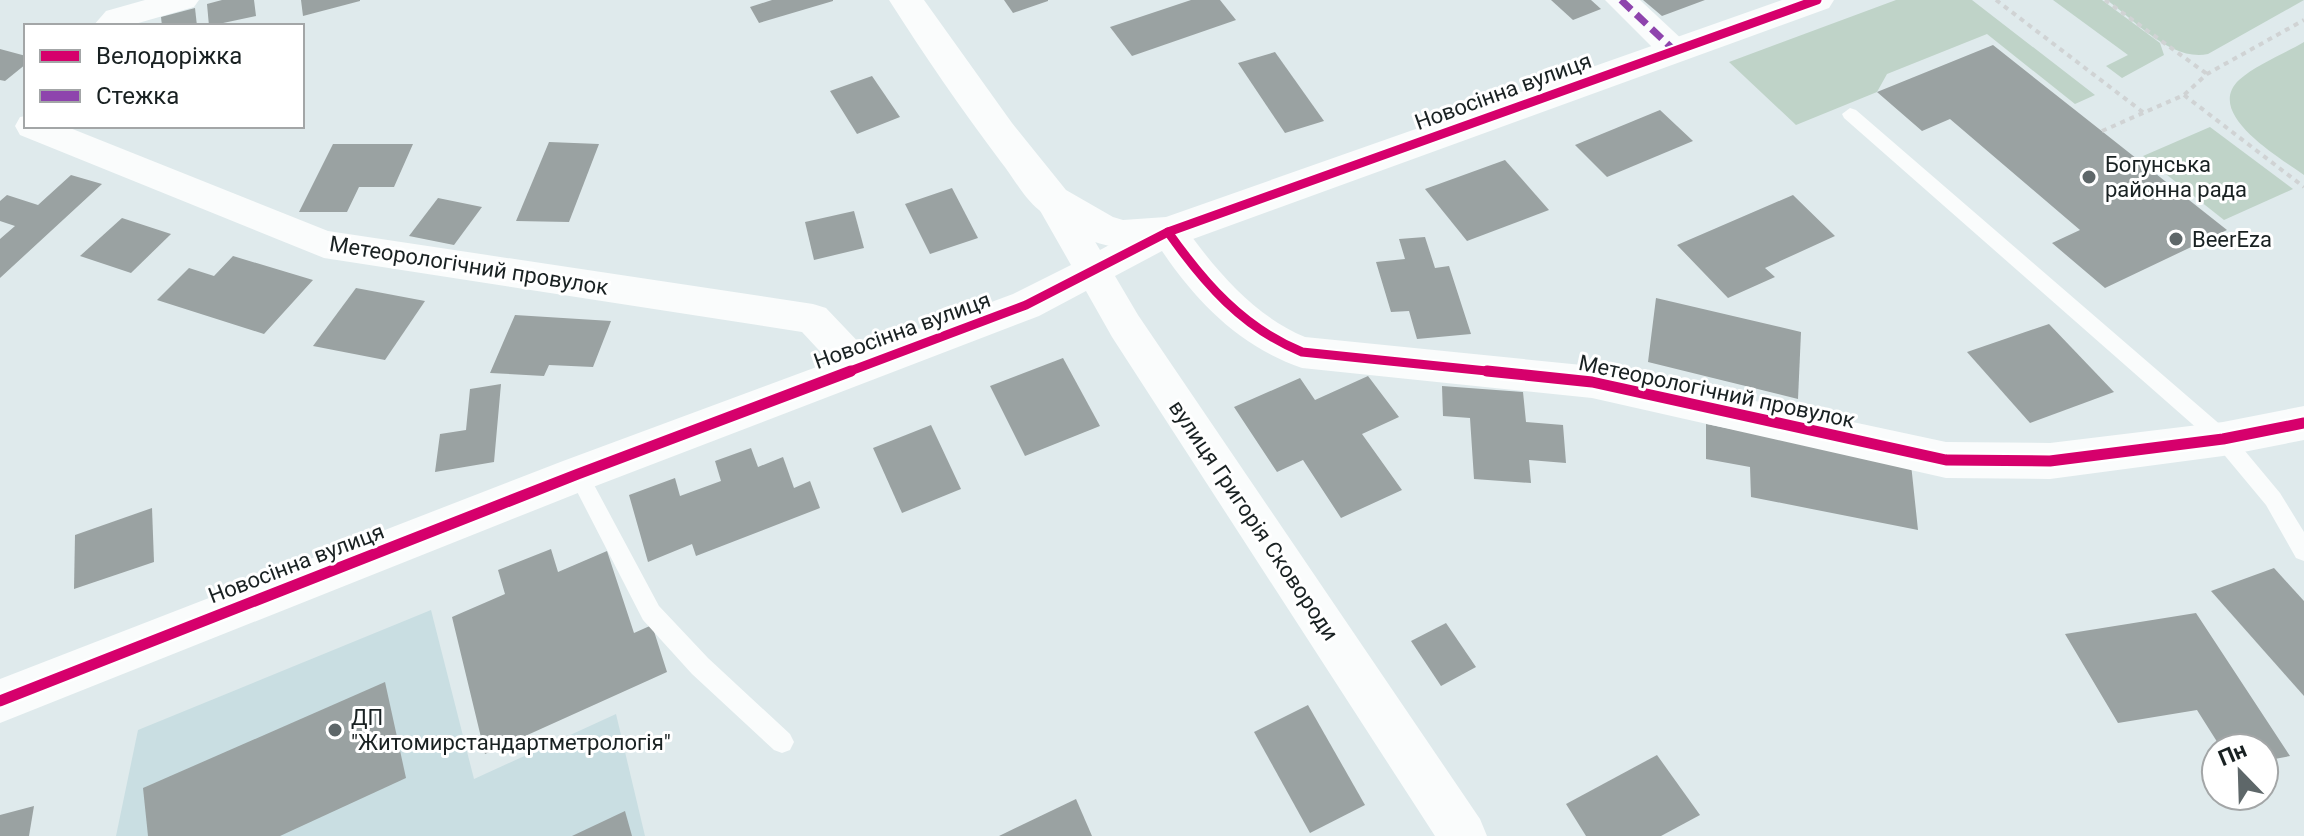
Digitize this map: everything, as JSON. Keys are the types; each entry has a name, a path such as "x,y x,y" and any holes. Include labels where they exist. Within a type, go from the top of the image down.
{"street":[{"path":"114,15 183,0"},
{"name":"вулиця Григорія Сковороди","path":"906,0 999,132 1052,200 1125,326 1463,836"},
{"path":"1621,0 1675,51"},
{"name":"Новосінна вулиця","path":"0,701 578,474 1026,305 1168,232 1817,0"},
{"name":"Метеорологічний провулок","path":"44,128 324,244 813,319 858,367"},
{"name":"вулиця Григорія Сковороди","path":"1052,200 1081,220 1123,235"},
{"name":"Новосінна вулиця","path":"1123,235 1168,232"},
{"name":"Метеорологічний провулок","path":"1168,232 1192,267 1251,325 1276,344 1302,352 1592,382 1946,460 2050,461 2223,439 2304,423"}],"lane":[{"path":"1850,114 2223,439 2273,499 2304,551"},
{"path":"578,474 651,613 700,666 782,742"}],"path":[{"path":"1996,0 2144,113"},
{"path":"2105,0 2207,74"},
{"path":"2102,131 2184,95 2207,74 2304,20"},
{"path":"2184,95 2304,187"}],"shaded area":[{"path":"431,610 474,779 616,714 645,836 116,836 138,730"}],"green space":[{"path":"1896,0 1972,0 2095,95 2075,104 1987,34 1887,74 1877,92 1796,125 1729,62"},
{"path":"2053,0 2102,0 2160,43 2164,55 2122,78 2106,66 2128,55"},
{"path":"2107,0 2304,0 2208,54 2194,55 2154,38"},
{"path":"2304,42 2304,175 2264,147 2238,121 2231,107 2231,93 2246,74"},
{"path":"2210,127 2293,189 2224,220 2143,156"}],"building":[{"path":"222,0 254,0 256,16 209,24 207,4"},
{"path":"301,0 360,0 360,1 303,16"},
{"path":"772,0 833,1 759,23 750,7"},
{"path":"1004,0 1048,0 1048,1 1013,13"},
{"path":"1191,0 1220,0 1236,20 1132,56 1110,27"},
{"path":"1551,0 1591,0 1601,9 1573,20"},
{"path":"1643,0 1705,0 1662,16"},
{"path":"195,8 197,24 162,24 161,17"},
{"name":"Богунська районна рада","path":"1993,45 2227,230 2105,288 2052,243 2080,230 1950,119 1922,131 1877,92"},
{"path":"0,49 24,55 24,66 5,81 0,80"},
{"path":"1275,52 1324,121 1285,133 1238,63"},
{"path":"872,76 900,117 857,134 830,91"},
{"path":"1660,110 1693,141 1607,177 1575,145"},
{"path":"549,142 599,144 569,222 516,221"},
{"path":"333,144 413,144 394,187 359,187 347,212 299,212"},
{"path":"1505,160 1549,210 1467,241 1425,189"},
{"path":"71,175 102,184 0,278 0,239 15,226 0,221 0,201 7,195 38,205"},
{"path":"952,188 978,238 930,254 905,204"},
{"path":"1793,195 1835,236 1765,268 1775,277 1728,298 1677,245"},
{"path":"438,198 482,207 454,245 409,236"},
{"path":"854,211 864,248 814,260 805,222"},
{"path":"122,218 171,234 131,273 80,256"},
{"path":"1425,237 1435,268 1449,266 1471,334 1417,339 1409,311 1391,312 1376,262 1405,259 1399,239"},
{"path":"233,256 313,280 264,334 157,300 189,268 214,276"},
{"path":"356,288 425,301 385,360 313,346"},
{"path":"1656,298 1801,332 1798,399 1648,362"},
{"path":"515,315 611,321 593,367 549,365 544,376 490,373"},
{"path":"2049,324 2114,392 2030,423 1967,352"},
{"path":"1063,358 1100,426 1025,456 990,386"},
{"path":"1368,376 1399,417 1362,434 1402,490 1341,518 1303,460 1277,472 1234,407 1300,378 1315,400"},
{"path":"501,384 494,462 435,472 440,434 466,430 470,389"},
{"path":"1442,386 1523,392 1526,422 1563,425 1566,463 1529,460 1531,483 1474,479 1470,418 1443,416"},
{"path":"1706,424 1911,464 1918,530 1751,497 1750,467 1706,459"},
{"path":"931,425 961,489 902,513 873,448"},
{"path":"751,448 758,467 783,457 794,488 810,481 820,508 696,556 692,544 648,562 629,495 675,478 680,496 721,481 715,461"},
{"path":"152,508 154,562 74,589 75,535"},
{"path":"551,549 558,572 607,551 634,633 652,625 667,672 485,754 452,617 505,594 498,570"},
{"path":"2274,568 2304,601 2304,696 2211,591"},
{"path":"2196,613 2274,732 2211,732 2197,710 2118,723 2065,634"},
{"path":"1446,623 1476,667 1441,686 1411,641"},
{"name":"ДП \"Житомирстандартметрологія\"","path":"385,682 406,778 280,836 148,836 143,788"},
{"path":"1308,705 1365,805 1310,833 1254,732"},
{"path":"2280,741 2290,756 2280,758"},
{"path":"1657,755 1700,815 1661,836 1586,836 1566,804"},
{"path":"1076,799 1092,836 999,836"},
{"path":"34,806 29,836 0,836 0,815"},
{"path":"625,811 632,836 572,836"}],"marked path":[{"path":"1621,0 1675,51"}],"cycle path":[{"path":"0,701 578,474 1026,305 1168,232 1817,0"},
{"path":"1168,232 1226,303 1262,332 1302,352 1592,382 1946,460 2050,461 2223,439 2304,423"}],"place":[{"name":"Богунська районна рада","path":"2089,177"},
{"name":"BeerЕza","path":"2176,239"},
{"name":"ДП \"Житомирстандартметрологія\"","path":"335,730"}]}
